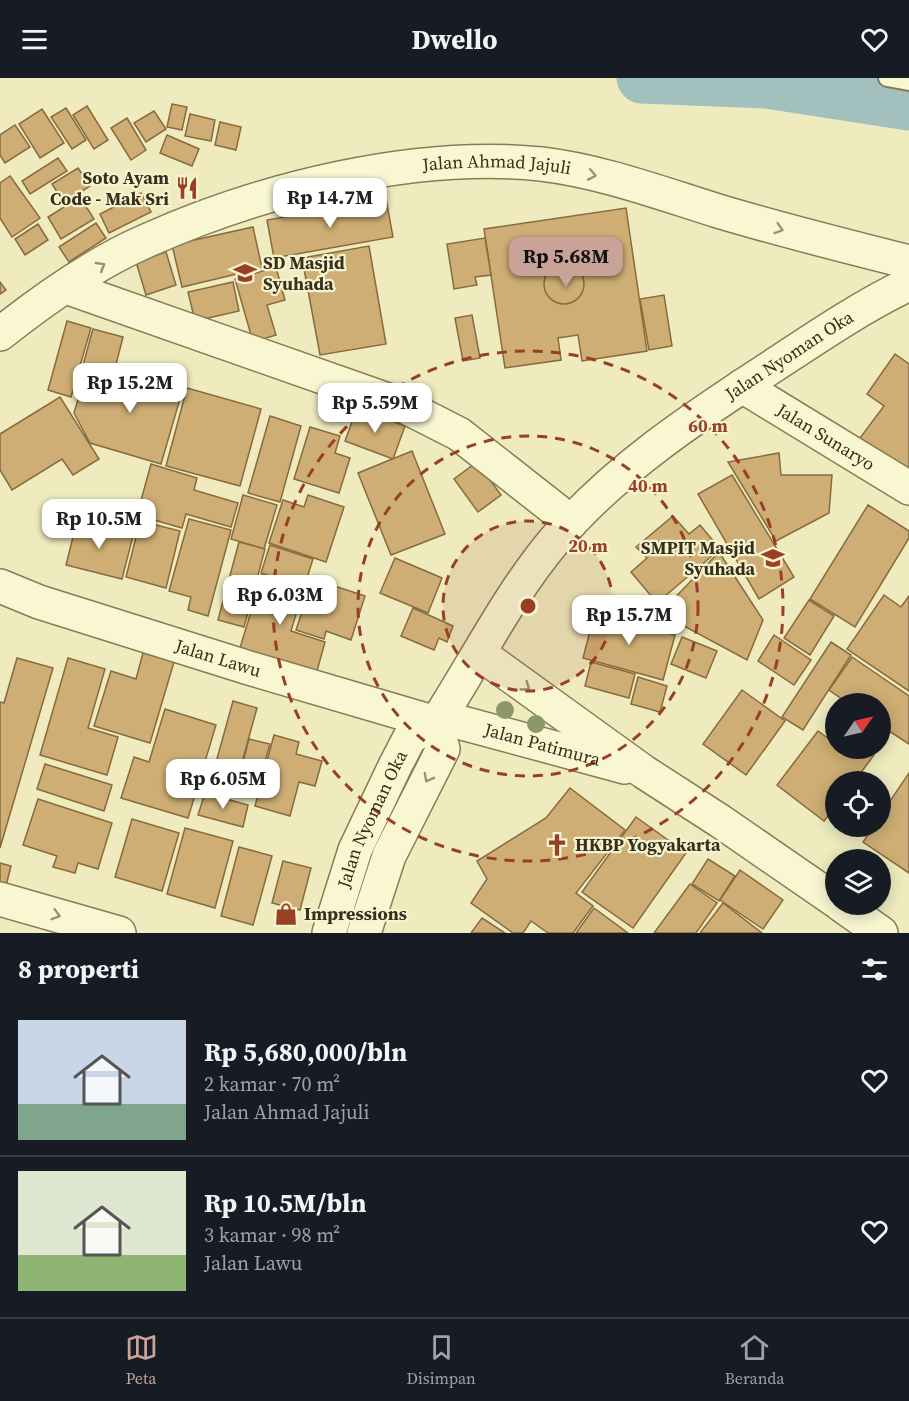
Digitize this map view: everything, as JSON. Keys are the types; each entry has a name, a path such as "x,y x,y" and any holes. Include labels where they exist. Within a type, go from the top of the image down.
{"street":[{"name":"Jalan Ahmad Jajuli","path":"0,334 66,287 145,241 233,208 315,185 400,167 467,161 542,165 612,179 791,233 909,262"},
{"path":"66,287 402,405 459,434 571,522"},
{"name":"Jalan Nyoman Oka","path":"328,933 355,850 411,737 438,720 538,562 571,522 614,481 742,386 904,290"},
{"name":"Jalan Sunaryo","path":"742,386 909,488"},
{"name":"Jalan Lawu","path":"0,586 39,602 227,661 438,720"},
{"name":"Jalan Patimura","path":"479,653 644,772 825,893"},
{"name":"Jalan Nyoman Oka","path":"364,933 390,856 442,749 438,720"},
{"name":"Jalan Patimura","path":"438,720 644,772"},
{"path":"0,899 119,933"},
{"path":"856,915 881,933"}],"lane":[{"path":"886,78 909,82"}],"building":[{"path":"172,104 187,107 182,130 167,127"},
{"path":"87,106 108,140 94,149 73,115"},
{"path":"66,108 86,140 72,149 51,117"},
{"path":"42,109 64,143 40,158 19,124"},
{"path":"154,111 166,129 146,142 134,123"},
{"path":"190,114 215,120 211,141 185,136"},
{"path":"127,118 146,150 131,160 111,128"},
{"path":"220,122 241,127 236,150 215,145"},
{"path":"15,125 30,147 5,163 0,155 0,135"},
{"path":"167,135 199,149 192,166 160,153"},
{"path":"58,158 67,171 30,194 22,181"},
{"path":"78,168 90,186 64,203 52,184"},
{"path":"10,176 40,218 12,237 0,218 0,183"},
{"path":"141,193 151,212 109,233 100,214"},
{"path":"80,197 94,219 61,239 48,217"},
{"path":"386,199 393,237 274,258 267,220"},
{"path":"626,208 647,351 582,361 578,335 558,338 561,360 505,368 484,229"},
{"path":"96,223 106,238 69,262 59,247"},
{"path":"38,224 48,240 25,255 15,239"},
{"path":"253,227 262,268 182,287 172,245"},
{"path":"485,238 491,275 475,277 477,285 454,289 447,244"},
{"path":"369,246 386,344 320,355 302,258"},
{"path":"166,252 176,285 146,295 136,262"},
{"path":"564,264 578,270 584,284 578,298 564,304 550,298 544,284 550,270"},
{"path":"276,267 285,300 267,305 276,335 253,342 235,279"},
{"path":"0,282 6,290 0,294"},
{"path":"233,282 239,311 195,321 188,292"},
{"path":"664,295 672,346 649,350 640,299"},
{"path":"472,315 480,358 463,361 455,318"},
{"path":"67,321 91,328 71,397 48,390"},
{"path":"93,329 123,337 111,384 80,376"},
{"path":"895,354 909,364 909,473 860,438 884,406 867,394"},
{"path":"119,366 184,385 161,464 90,443 74,413 84,380 113,388"},
{"path":"187,388 261,409 240,486 166,466"},
{"path":"60,397 99,459 73,475 62,459 12,490 0,470 0,434"},
{"path":"357,408 405,426 393,459 345,441"},
{"path":"270,416 301,426 280,502 248,493"},
{"path":"310,427 340,436 335,453 350,458 339,493 294,479"},
{"path":"412,451 445,534 391,555 358,473"},
{"path":"779,453 781,475 832,475 829,513 776,541 728,462"},
{"path":"477,462 501,495 478,512 454,479"},
{"path":"151,464 197,478 194,490 238,503 231,527 186,514 182,528 137,515"},
{"path":"732,475 794,577 759,599 698,494"},
{"path":"243,495 277,505 264,549 231,539"},
{"path":"308,495 344,507 326,562 269,543 283,500 304,507"},
{"path":"868,505 909,531 909,538 855,627 810,599"},
{"path":"673,516 689,534 700,525 720,549 657,603 631,572 647,558 636,547"},
{"path":"189,519 231,530 208,616 188,610 191,597 169,591"},
{"path":"77,521 133,536 122,579 66,565"},
{"path":"140,521 180,531 166,588 126,577"},
{"path":"239,542 265,549 244,627 218,620"},
{"path":"270,545 313,559 304,587 261,573"},
{"path":"719,552 763,620 747,660 660,613"},
{"path":"395,558 442,578 428,613 380,593"},
{"path":"262,575 304,588 291,631 325,642 317,671 240,648"},
{"path":"313,579 365,596 351,640 326,631 324,639 296,630"},
{"path":"884,595 901,607 909,596 909,691 847,649"},
{"path":"809,600 834,616 810,655 784,638"},
{"path":"413,608 453,626 447,642 439,638 434,650 401,636"},
{"path":"595,612 675,635 663,680 583,658"},
{"path":"774,635 811,660 794,685 758,661"},
{"path":"682,637 717,651 706,678 671,664"},
{"path":"831,642 851,655 803,730 782,717"},
{"path":"143,653 174,662 150,743 94,726 111,671 136,679"},
{"path":"852,657 909,696 909,744 891,732 891,693 833,693 829,690"},
{"path":"17,658 53,668 0,848 0,702 4,703"},
{"path":"68,658 105,669 88,728 118,737 107,775 40,755"},
{"path":"591,662 635,674 629,698 585,686"},
{"path":"638,677 667,686 660,712 631,704"},
{"path":"742,690 785,721 746,775 703,744"},
{"path":"233,701 257,708 239,773 215,766"},
{"path":"165,709 216,725 188,818 121,798 134,757 149,762"},
{"path":"818,731 825,736 825,759 871,759 862,771 825,771 824,821 777,785"},
{"path":"274,735 299,742 296,754 322,761 315,786 299,782 290,816 255,806"},
{"path":"249,739 270,744 261,775 241,770"},
{"path":"45,764 112,785 104,811 37,789"},
{"path":"909,773 909,873 891,861 891,849 873,849 863,842 866,837 891,837 891,800"},
{"name":"HKBP Yogyakarta","path":"570,788 625,830 576,893 593,906 573,933 548,933 531,921 523,933 513,933 471,903 487,879 477,861 546,818"},
{"path":"205,793 248,805 243,827 198,815"},
{"path":"38,799 112,823 98,869 78,863 75,873 53,867 57,856 23,845"},
{"path":"636,817 686,853 633,928 582,892"},
{"path":"132,819 179,833 162,891 115,877"},
{"path":"185,828 233,841 215,908 167,894"},
{"path":"239,847 272,856 253,925 221,916"},
{"path":"708,859 735,876 719,901 692,884"},
{"path":"283,861 311,868 300,910 272,903"},
{"path":"0,863 11,866 6,886 0,884"},
{"path":"740,870 783,900 763,929 720,900"},
{"path":"690,884 717,903 696,933 654,933"},
{"path":"723,903 762,933 700,933"},
{"path":"594,908 628,933 576,933"},
{"path":"482,918 505,933 471,933"}],"waterway":[{"path":"642,78 767,83 909,105"}],"place":[{"name":"Soto Ayam Code - Mak Sri","path":"187,188"},
{"name":"SD Masjid Syuhada","path":"245,273"},
{"name":"SMPIT Masjid Syuhada","path":"773,558"},
{"name":"HKBP Yogyakarta","path":"557,845"},
{"name":"Impressions","path":"286,914"}]}
